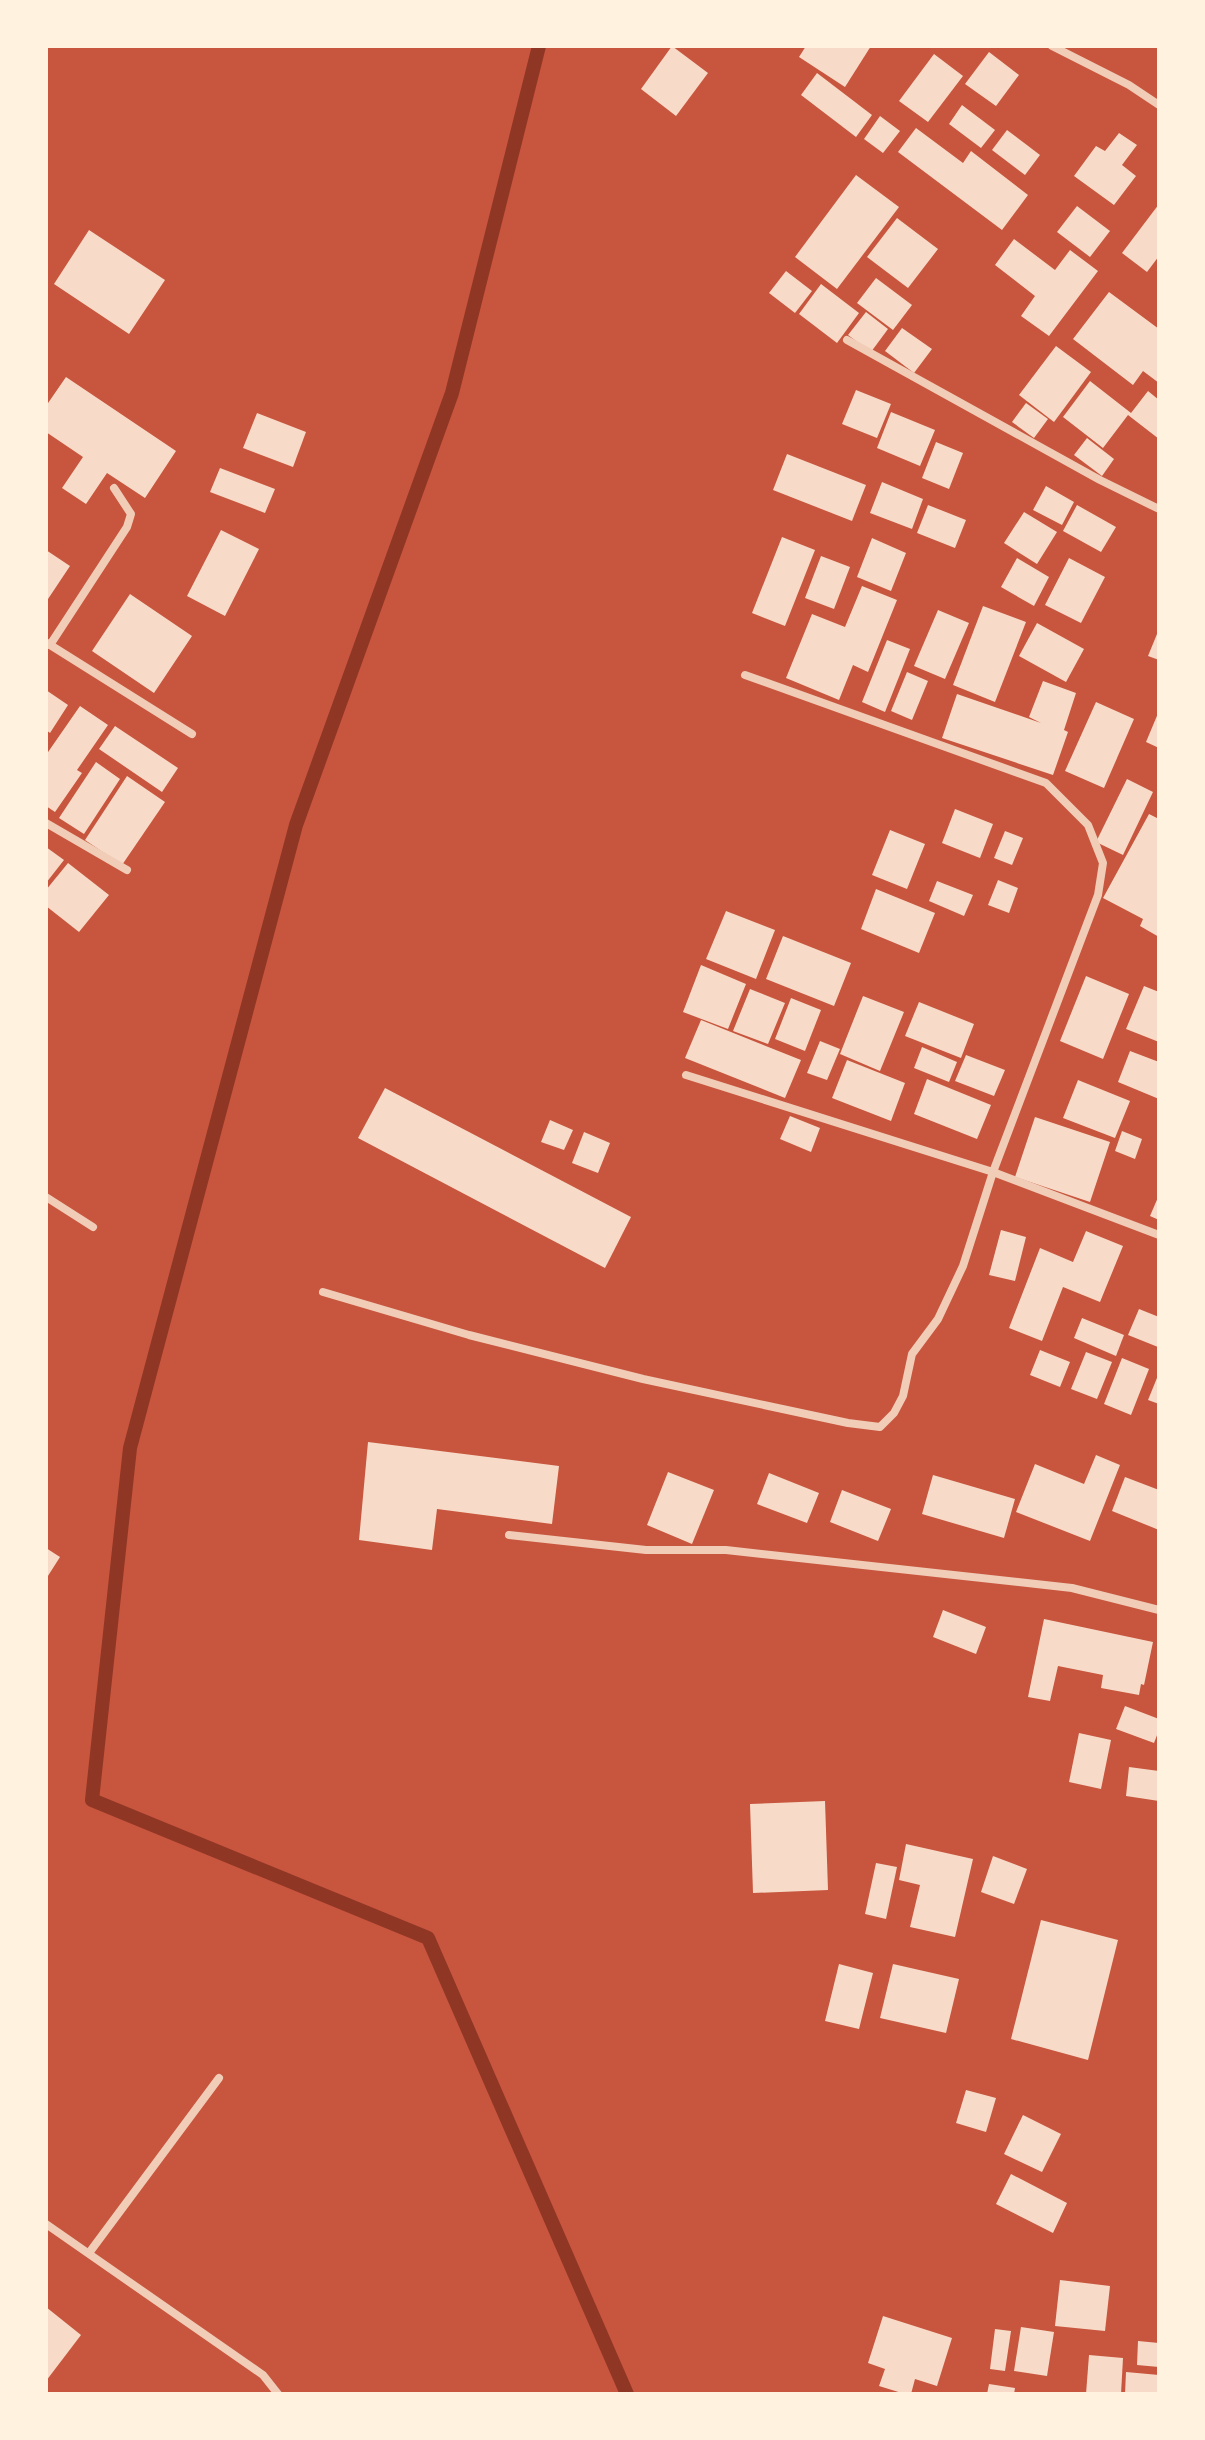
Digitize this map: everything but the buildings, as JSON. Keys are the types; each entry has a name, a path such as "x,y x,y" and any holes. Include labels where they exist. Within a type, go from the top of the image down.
{"street":[{"path":"1052,46 1129,85 1159,105"},
{"path":"847,340 1100,480 1159,509"},
{"path":"114,488 131,514 127,527 48,644 192,734"},
{"path":"323,1292 469,1335 643,1379 848,1423 880,1427 894,1413 903,1396 912,1354 938,1319 963,1266 993,1172 1098,895 1103,863 1088,825 1046,783 745,675"},
{"path":"46,823 127,870"},
{"path":"686,1075 993,1172 1159,1235"},
{"path":"46,1197 93,1227"},
{"path":"509,1535 646,1550 726,1550 1072,1588 1159,1610"},
{"path":"89,2253 219,2078"},
{"path":"46,2224 263,2375 278,2394"}],"waterway":[{"path":"539,46 452,393 296,825 130,1448 92,1800 428,1938 627,2394"}]}
